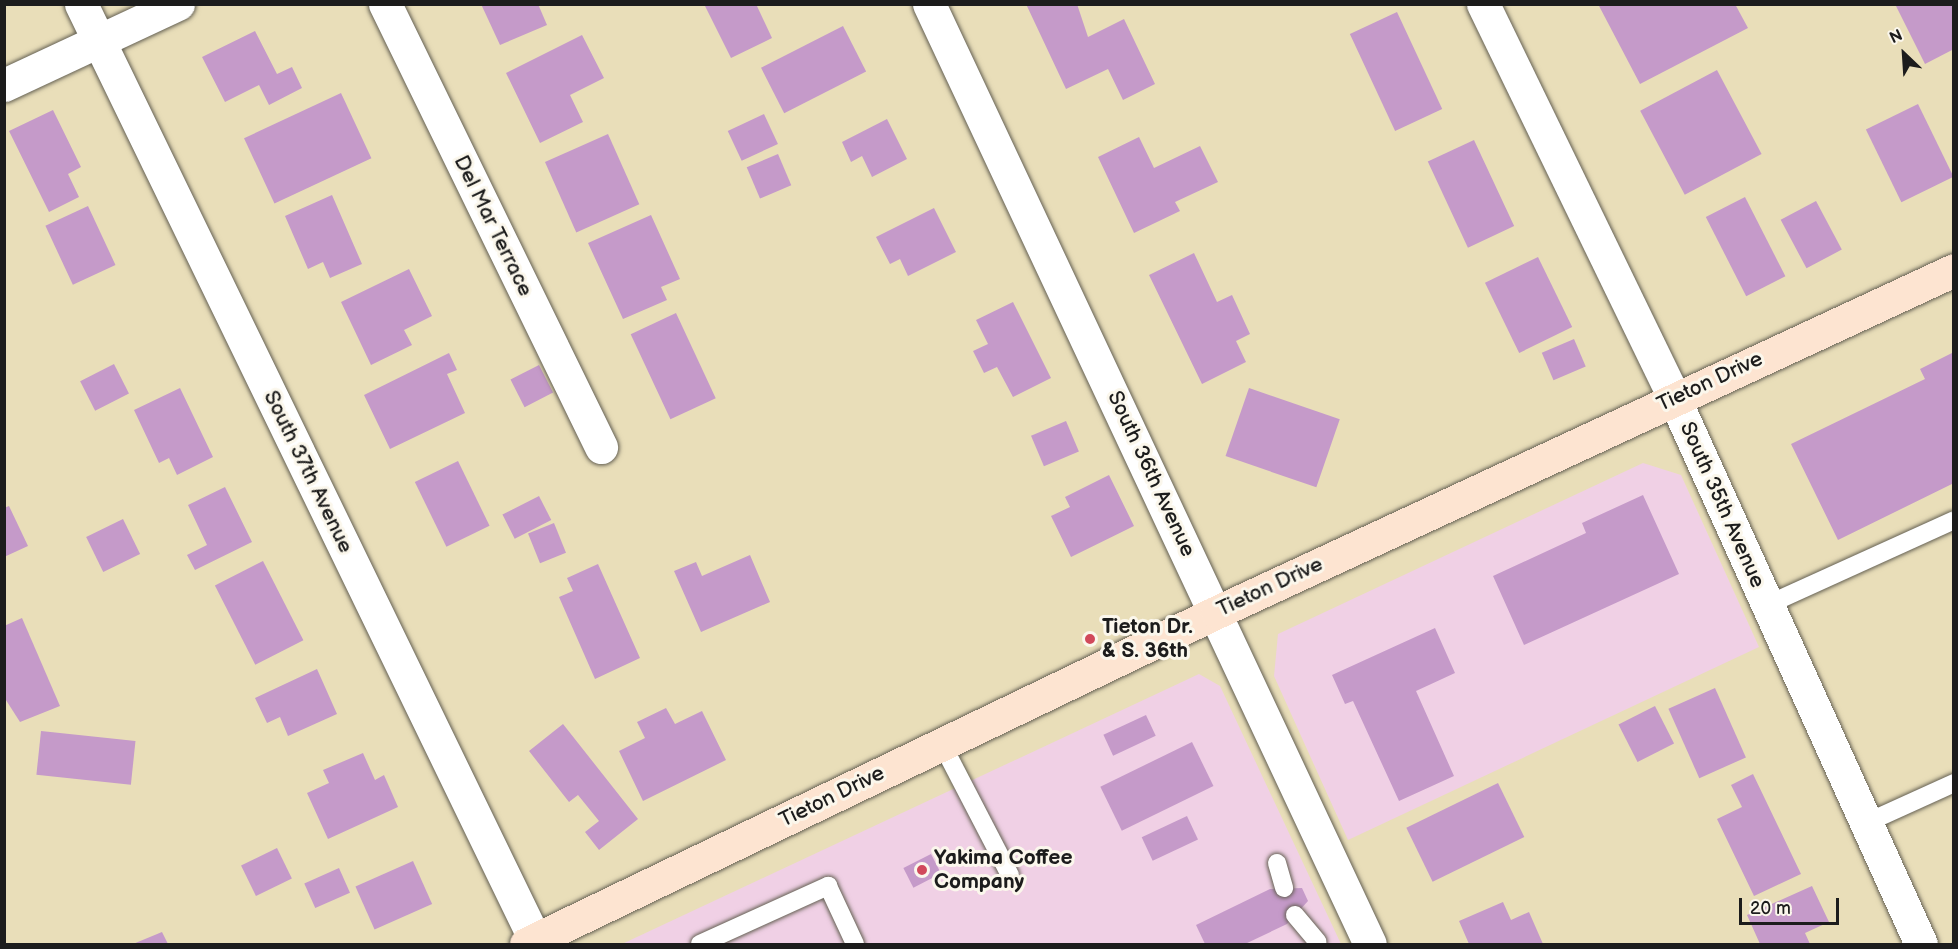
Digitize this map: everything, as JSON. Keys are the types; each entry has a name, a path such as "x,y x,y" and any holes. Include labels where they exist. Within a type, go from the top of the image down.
{"main road":[{"name":"Tieton Drive","path":"532,943 1217,612 1953,270"}],"street":[{"name":"South 37th Avenue","path":"81,4 532,943"},
{"path":"4,85 178,4"},
{"name":"Del Mar Terrace","path":"385,4 601,447"},
{"name":"South 36th Avenue","path":"929,4 1217,612 1370,945"},
{"name":"South 35th Avenue","path":"1483,4 1674,398 1921,945"}],"lane":[{"path":"1767,605 1953,520"},
{"path":"942,744 1010,875"},
{"path":"1866,823 1953,783"},
{"path":"1277,863 1284,888"},
{"path":"700,945 828,886 855,945"},
{"path":"1295,915 1318,942"}],"shaded area":[{"path":"1643,463 1681,475 1759,647 1348,840 1274,676 1278,634"},
{"path":"1199,674 1220,686 1341,944 622,944"}],"building":[{"path":"481,4 538,4 547,25 500,45"},
{"path":"704,4 756,4 772,38 731,58"},
{"path":"1026,4 1077,4 1088,37 1124,19 1155,84 1123,100 1108,69 1066,89"},
{"path":"1598,4 1735,4 1748,28 1640,84"},
{"path":"1895,4 1954,4 1954,49 1925,64"},
{"path":"1397,12 1442,109 1395,131 1350,34"},
{"path":"843,26 866,71 784,113 761,68"},
{"path":"255,31 277,74 292,67 302,88 269,105 259,85 225,102 202,57"},
{"path":"582,35 604,78 570,95 583,122 540,143 506,73"},
{"path":"1717,70 1762,154 1685,195 1640,111"},
{"path":"341,93 371,158 274,203 244,138"},
{"path":"1918,104 1954,177 1901,202 1866,129"},
{"path":"53,110 81,167 68,174 79,197 49,212 9,131"},
{"path":"764,114 778,144 742,161 728,131"},
{"path":"887,119 907,159 872,177 862,156 851,162 842,142"},
{"path":"608,134 639,204 576,232 545,162"},
{"path":"1139,137 1154,168 1200,146 1218,182 1175,202 1180,211 1134,233 1098,157"},
{"path":"1474,140 1514,226 1468,248 1428,162"},
{"path":"778,154 791,185 760,199 747,167"},
{"path":"332,195 362,264 330,278 323,262 308,269 285,216"},
{"path":"1745,197 1785,276 1746,296 1706,217"},
{"path":"1816,201 1842,250 1807,268 1781,220"},
{"path":"88,206 115,265 73,285 45,226"},
{"path":"934,208 956,252 908,276 900,259 890,264 876,237"},
{"path":"651,215 680,279 661,287 667,300 623,319 588,243"},
{"path":"1194,253 1217,302 1232,295 1250,334 1236,341 1246,362 1202,384 1149,275"},
{"path":"1538,257 1572,327 1519,353 1485,283"},
{"path":"409,269 432,316 404,330 412,345 371,365 341,302"},
{"path":"1013,302 1051,378 1013,397 997,367 984,373 973,351 988,344 976,320"},
{"path":"676,313 716,398 670,419 631,334"},
{"path":"1574,339 1586,367 1554,380 1542,353"},
{"path":"1954,352 1954,483 1838,540 1791,444 1925,379 1920,369"},
{"path":"449,353 457,370 447,374 465,413 390,449 364,395"},
{"path":"114,364 129,393 95,411 80,381"},
{"path":"539,365 553,393 525,407 510,380"},
{"path":"180,388 213,457 177,475 169,458 159,463 134,410"},
{"path":"1249,388 1340,419 1316,487 1226,456"},
{"path":"1066,421 1079,451 1044,466 1031,436"},
{"path":"458,461 490,526 446,547 415,482"},
{"path":"1109,475 1134,526 1071,557 1051,516 1070,507 1065,497"},
{"path":"225,487 252,542 195,570 187,555 207,545 188,505"},
{"path":"1643,495 1679,574 1524,645 1493,576 1586,533 1582,523"},
{"path":"539,496 551,520 515,539 502,515"},
{"path":"9,506 28,546 4,557 4,508"},
{"path":"123,519 140,554 103,572 86,537"},
{"path":"554,523 566,553 540,563 528,533"},
{"path":"750,555 770,602 701,632 674,571 696,562 702,576"},
{"path":"263,561 303,640 255,665 215,586"},
{"path":"598,564 640,658 595,679 559,597 573,591 567,578"},
{"path":"22,618 60,706 20,722 4,697 4,626"},
{"path":"1435,628 1455,673 1416,691 1454,776 1399,801 1353,701 1345,704 1332,675"},
{"path":"317,669 337,714 288,736 280,717 267,723 255,698"},
{"path":"1715,688 1746,757 1699,778 1668,709"},
{"path":"1655,706 1674,743 1638,762 1618,725"},
{"path":"666,708 675,724 702,711 726,760 643,801 619,751 645,738 637,722"},
{"path":"1146,715 1156,736 1113,756 1103,735"},
{"path":"563,724 638,819 599,850 585,832 599,821 578,795 569,802 529,751"},
{"path":"41,731 135,741 131,785 36,775"},
{"path":"1192,742 1213,786 1122,831 1100,787"},
{"path":"363,753 375,780 384,775 398,807 328,839 307,793 329,783 323,770"},
{"path":"1753,774 1801,874 1754,896 1717,819 1742,807 1731,785"},
{"path":"1498,783 1524,837 1433,882 1406,828"},
{"path":"1187,816 1198,840 1153,861 1142,837"},
{"path":"277,848 292,879 256,896 241,866"},
{"name":"Yakima Coffee Company","path":"931,854 941,874 913,888 903,868"},
{"path":"413,861 432,904 375,930 355,887"},
{"path":"339,868 350,893 315,908 304,883"},
{"path":"1812,886 1829,922 1805,933 1810,944 1760,944 1747,915"},
{"path":"1302,888 1308,901 1287,924 1245,944 1205,944 1196,925 1270,889"},
{"path":"1503,902 1511,920 1529,912 1543,944 1469,944 1459,921"},
{"path":"162,932 168,944 133,944"}],"place":[{"name":"Tieton Dr. & S. 36th","path":"1090,639"},
{"name":"Yakima Coffee Company","path":"922,870"}]}
